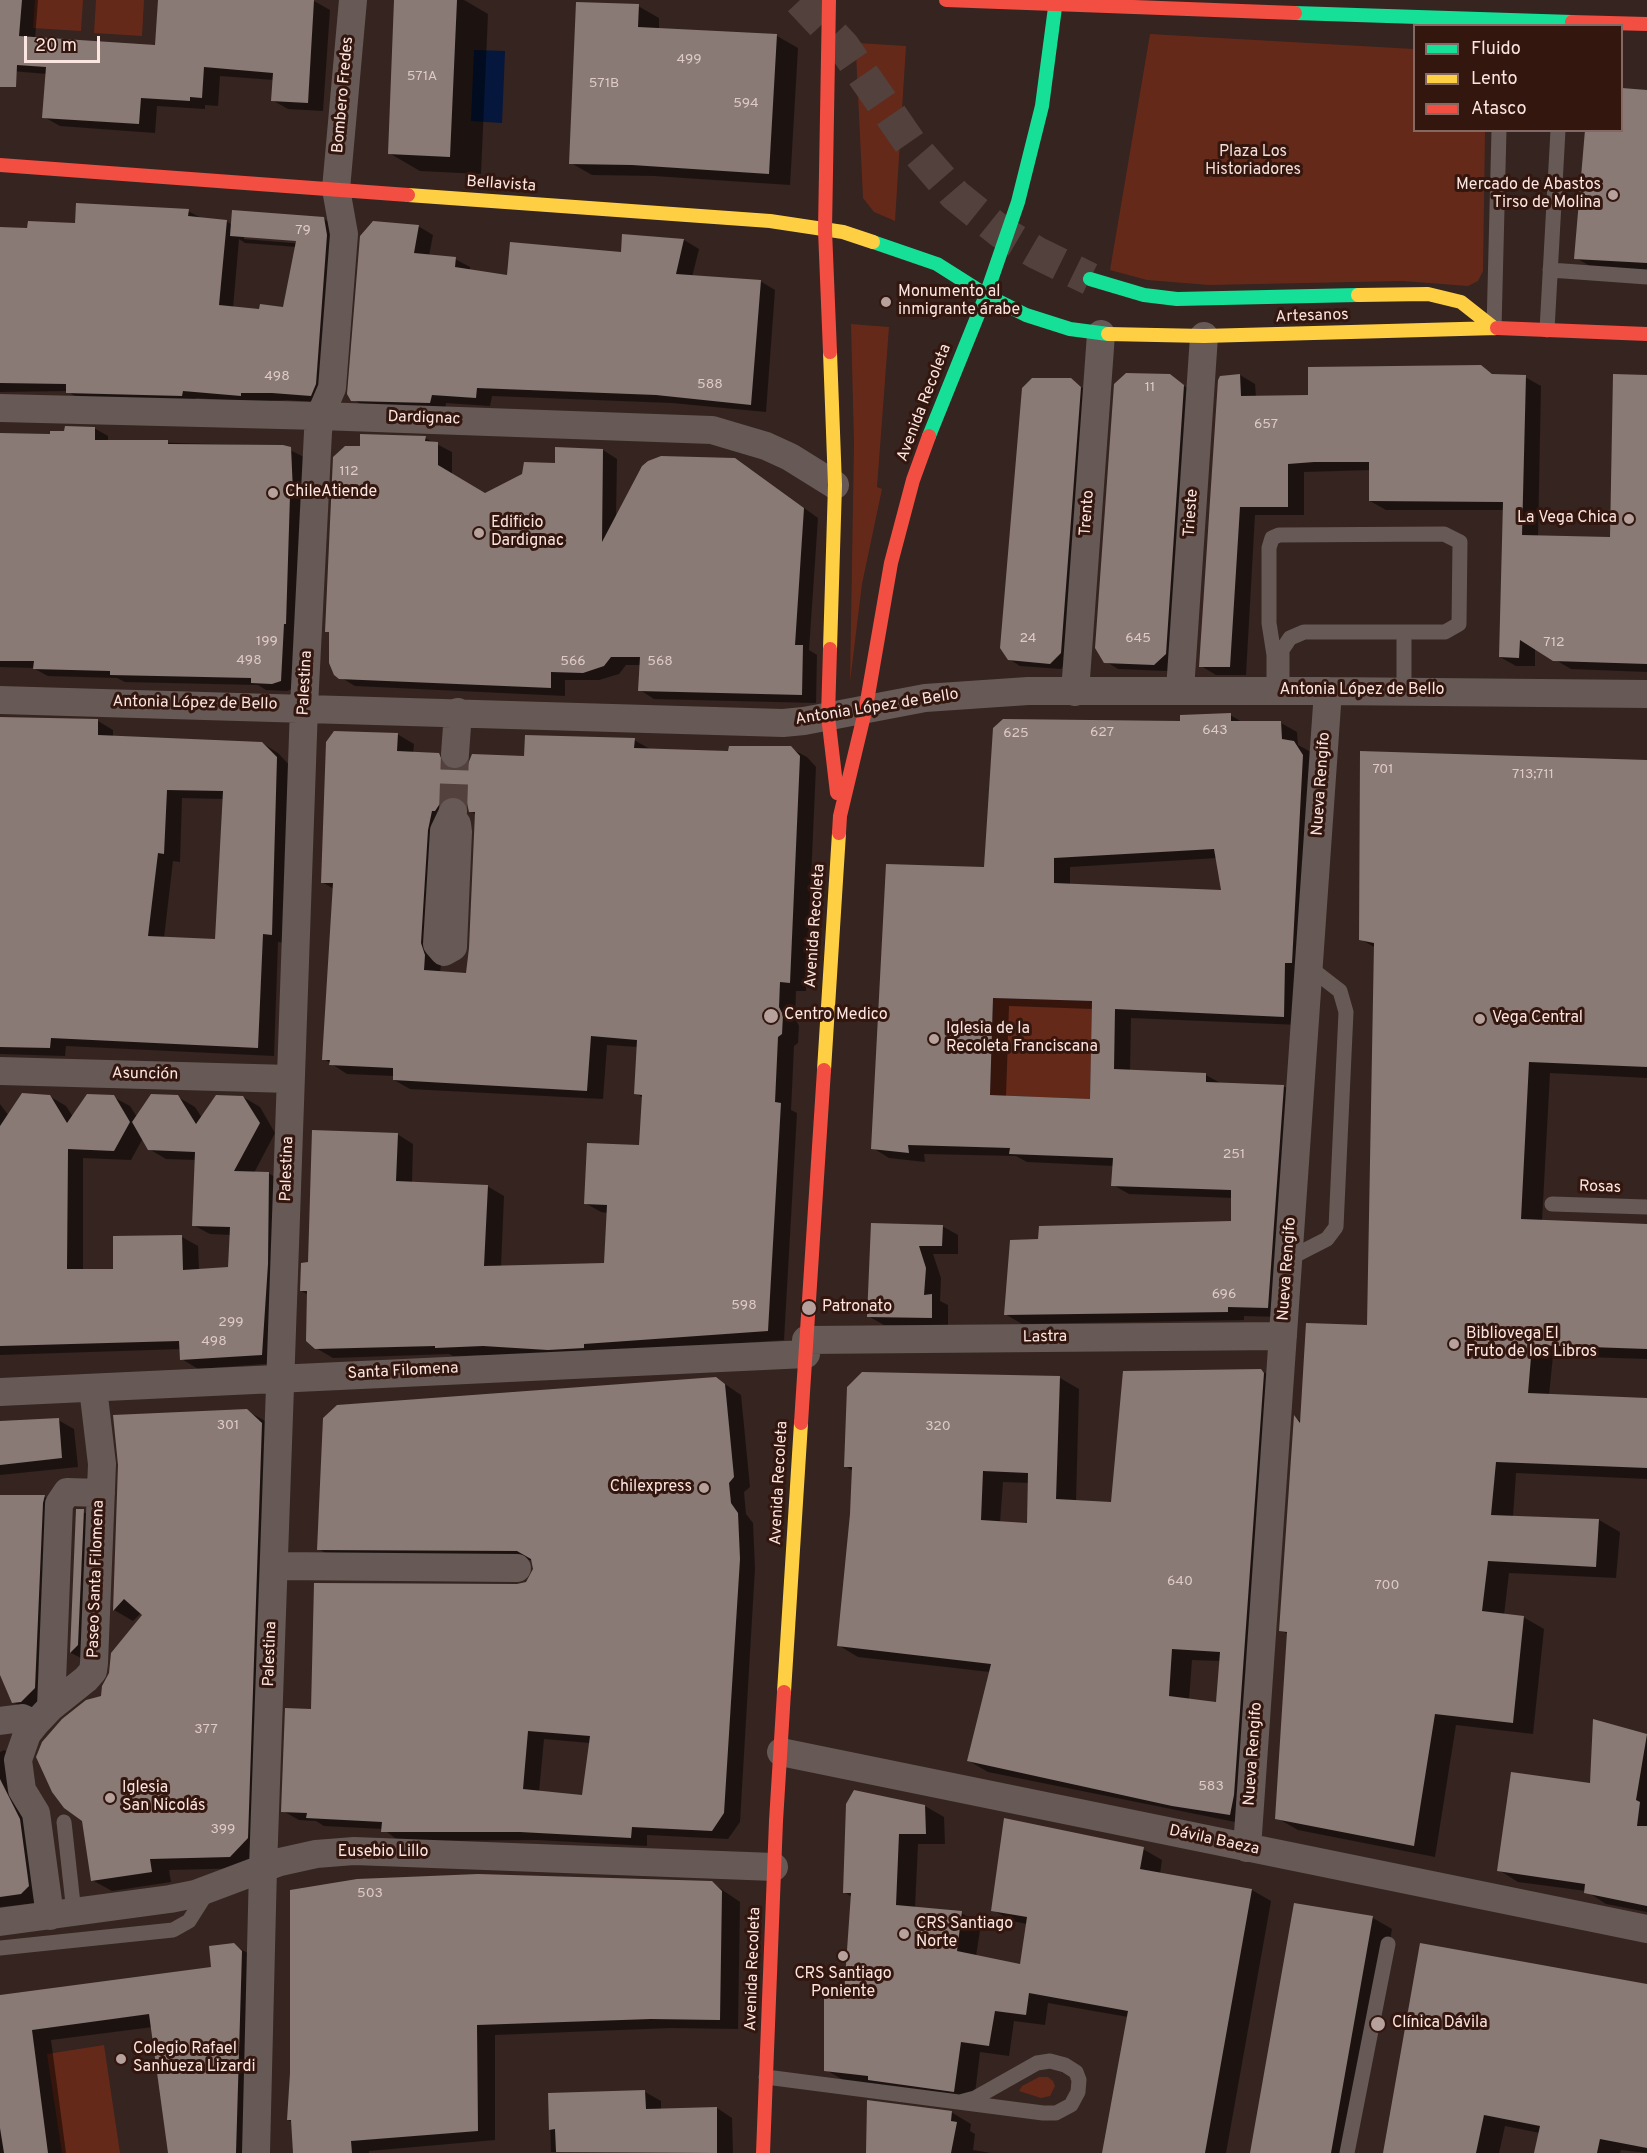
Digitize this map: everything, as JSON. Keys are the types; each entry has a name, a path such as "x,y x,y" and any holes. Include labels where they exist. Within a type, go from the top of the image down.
{"main road":[{"name":"Avenida Recoleta","path":"829,0 825,230 835,485 828,716 840,816"},
{"path":"946,0 1565,23 1647,24"},
{"name":"Avenida Recoleta","path":"763,2153 774,1867 840,816 866,708 881,608 913,480 1003,249 1031,154 1050,57 1056,3"},
{"name":"Bellavista","path":"0,165 770,221 858,236 937,264 986,295"},
{"path":"1090,279 1126,291 1177,299 1428,294 1461,302 1485,318 1494,328"},
{"name":"Artesanos","path":"986,295 1041,321 1101,334 1204,336 1494,328 1647,334"}],"street":[{"name":"Bombero Fredes","path":"336,189 353,0"},
{"name":"Palestina","path":"256,2153 263,1868 304,707 320,416 332,388 344,234 336,189"},
{"name":"Trento","path":"1075,692 1101,334"},
{"name":"Trieste","path":"1180,690 1204,336"},
{"name":"Dardignac","path":"0,408 320,416 712,430 766,446 790,457 835,485"},
{"name":"Antonia López de Bello","path":"0,700 304,707 783,723 925,698 981,693 1180,690 1647,694"},
{"name":"Nueva Rengifo","path":"1247,1848 1328,691"},
{"path":"455,754 458,712"},
{"name":"Asunción","path":"0,1071 291,1079"},
{"name":"Lastra","path":"806,1347 1283,1336"},
{"name":"Santa Filomena","path":"0,1392 806,1347"},
{"name":"Paseo Santa Filomena","path":"62,1914 36,1813 9,1775 22,1746 43,1715 73,1691 93,1671 102,1464 93,1388"},
{"path":"0,1721 43,1715 59,1504 67,1492 101,1493"},
{"path":"275,1566 517,1568"},
{"name":"Dávila Baeza","path":"781,1752 1647,1929"},
{"name":"Eusebio Lillo","path":"0,1922 170,1899 210,1888 263,1868 316,1854 380,1850 774,1867"}],"lane":[{"path":"1445,17 1463,24"},
{"path":"1494,328 1499,132"},
{"path":"1546,330 1558,132"},
{"path":"1550,270 1647,277"},
{"path":"1272,635 1290,638 1304,632 1445,632 1459,624 1460,542 1452,536 1279,535 1272,538 1269,548 1269,623 1278,691"},
{"path":"1404,632 1404,691"},
{"path":"1278,691 1282,650 1290,638"},
{"path":"1288,1259 1327,1239 1336,1227 1346,1012 1340,991 1309,966"},
{"name":"Rosas","path":"1552,1204 1647,1207"},
{"path":"62,1914 64,1822"},
{"path":"0,1948 173,1930 189,1921 210,1888"},
{"path":"1347,2153 1388,1944"},
{"path":"766,2077 960,2102 1056,2113 1071,2105 1078,2092 1079,2080 1076,2072 1065,2065 1050,2061 1037,2063 975,2098 960,2102"}],"green space":[{"path":"35,0 83,0 81,31 33,28"},
{"path":"96,0 144,0 142,36 94,33"},
{"name":"Plaza Los Historiadores","path":"1150,34 1413,49 1413,132 1485,132 1483,271 1478,281 1468,286 1402,281 1209,285 1147,280 1110,270"},
{"path":"858,43 906,46 895,221 874,212 863,198 856,53"},
{"path":"851,324 889,327 877,487 882,489 862,584 850,682 854,443"},
{"path":"993,998 1092,1001 1090,1099 990,1095"},
{"path":"104,2045 120,2153 62,2153 47,2054"},
{"path":"1039,2077 1048,2077 1053,2081 1055,2086 1050,2096 1041,2098 1019,2091 1022,2086"}],"water":[{"path":"474,50 505,51 502,123 471,121"}],"building":[{"path":"0,0 22,0 19,36 155,45 158,0 314,0 308,103 271,101 273,73 204,67 202,98 190,97 190,101 141,98 139,124 42,118 46,67 17,65 16,87 0,87"},
{"path":"394,0 457,0 450,157 388,154"},
{"path":"576,2 639,4 638,27 777,34 769,174 632,165 569,164"},
{"name":"Mercado de Abastos Tirso de Molina","path":"1623,88 1647,90 1647,263 1574,259 1585,132 1623,132"},
{"path":"76,203 189,209 188,216 227,220 219,305 259,309 260,304 283,307 296,241 230,236 232,210 324,217 327,235 316,384 311,396 241,393 241,396 183,391 182,396 66,393 66,384 0,383 0,227 27,228 28,221 75,223"},
{"path":"373,221 419,225 414,253 456,257 455,267 507,275 510,242 621,252 622,234 684,239 676,274 761,280 751,405 656,395 477,388 476,398 432,395 430,403 351,401 347,394 360,236"},
{"path":"1481,365 1492,374 1526,375 1522,535 1610,537 1613,374 1647,375 1647,664 1553,661 1520,640 1519,658 1499,657 1503,502 1369,501 1369,462 1314,462 1288,464 1288,507 1240,507 1230,667 1199,667 1220,376 1240,374 1241,396 1308,395 1308,367"},
{"path":"1126,373 1170,374 1184,385 1166,654 1154,665 1104,663 1095,648 1114,384"},
{"path":"1032,378 1071,378 1081,387 1061,653 1050,664 1008,660 1000,648 1022,388"},
{"path":"65,426 95,427 95,440 168,440 168,444 283,445 291,447 293,492 290,495 286,624 284,624 281,681 272,684 251,683 251,678 110,675 110,671 33,669 34,661 0,661 0,433 50,434 50,431 64,431"},
{"path":"360,434 426,436 425,441 438,442 438,465 485,493 522,474 524,462 555,463 555,447 603,449 602,542 642,466 648,461 661,456 735,458 804,508 795,645 803,645 802,695 638,691 640,657 611,657 604,666 583,673 551,672 551,688 339,679 334,675 329,663 329,632 325,632 333,457 345,446 360,446"},
{"path":"1231,713 1231,721 1281,721 1282,739 1294,741 1303,755 1292,963 1285,963 1284,1017 1115,1009 1114,1069 1206,1073 1206,1082 1284,1085 1268,1308 1228,1307 1228,1312 1004,1315 1010,1240 1038,1239 1039,1226 1231,1221 1231,1190 1111,1186 1113,1158 1009,1154 1010,1148 908,1145 909,1153 871,1149 886,864 984,867 993,728 1003,719 1180,721 1180,715","holes":["1214,849 1221,890 1054,883 1054,858","993,998 1092,1001 1090,1099 990,1095"]},
{"path":"0,717 98,719 98,735 262,742 277,757 272,935 263,934 258,1048 51,1038 50,1048 0,1047","holes":["167,790 223,791 215,939 148,936 158,853 164,854"]},
{"path":"334,731 398,733 397,751 439,753 445,767 454,770 468,764 472,754 524,756 525,735 635,738 634,748 728,751 729,746 791,746 800,756 790,983 780,982 779,1007 783,1015 782,1034 778,1037 775,1102 781,1103 768,1331 584,1344 584,1348 548,1350 483,1346 315,1349 306,1341 307,1291 300,1291 301,1263 308,1262 312,1130 398,1133 396,1181 488,1185 484,1266 604,1263 607,1205 584,1204 587,1143 639,1145 642,1095 634,1094 637,1040 591,1036 587,1091 393,1080 393,1068 329,1065 330,1060 322,1060 333,883 321,883 326,742","holes":["451,796 461,797 467,803 469,812 475,812 466,973 424,970 425,955 421,943 428,830 432,811 435,811 443,799"]},
{"name":"Vega Central","path":"1360,751 1647,760 1647,1067 1529,1062 1521,1219 1647,1224 1647,1349 1532,1345 1528,1393 1647,1398 1647,1468 1496,1462 1491,1515 1599,1519 1596,1567 1488,1561 1482,1611 1524,1616 1513,1723 1435,1714 1414,1846 1275,1819 1287,1632 1279,1631 1294,1415 1300,1423 1306,1323 1367,1325 1374,943 1359,940"},
{"path":"22,1093 50,1095 67,1123 87,1094 114,1095 130,1122 114,1151 68,1149 67,1269 113,1269 113,1236 182,1235 183,1270 228,1267 230,1227 192,1226 195,1152 148,1150 132,1122 151,1094 178,1095 196,1124 216,1095 243,1096 260,1123 234,1171 269,1172 268,1264 262,1355 180,1360 179,1341 0,1346 0,1126"},
{"path":"871,1223 943,1225 942,1246 919,1246 926,1268 924,1295 932,1294 932,1318 867,1317"},
{"path":"1261,1369 1264,1373 1234,1795 1230,1815 1172,1806 967,1761 991,1664 837,1646 850,1514 852,1467 844,1467 847,1387 862,1372 1060,1376 1056,1499 1111,1502 1123,1371","holes":["983,1471 1028,1473 1027,1523 981,1520","1172,1649 1220,1652 1216,1702 1169,1696"]},
{"path":"716,1377 725,1384 734,1477 729,1483 731,1503 738,1513 740,1559 724,1813 712,1831 632,1827 631,1838 520,1832 381,1832 382,1822 306,1818 307,1813 281,1812 285,1708 311,1709 314,1583 517,1584 526,1582 533,1569 531,1559 517,1551 317,1550 323,1418 337,1405","holes":["528,1731 590,1736 582,1795 523,1789"]},
{"path":"247,1409 262,1423 248,1838 230,1857 150,1859 152,1872 91,1881 82,1821 64,1808 52,1792 36,1757 42,1742 62,1719 86,1700 101,1696 102,1686 109,1673 111,1653 142,1615 124,1599 113,1611 118,1465 113,1415"},
{"path":"59,1418 62,1458 0,1465 0,1421"},
{"path":"0,1495 45,1495 35,1688 21,1702 12,1703 0,1675"},
{"path":"76,1509 84,1509 78,1645 70,1653"},
{"path":"1593,1719 1647,1734 1636,1800 1640,1802 1637,1826 1647,1826 1647,1906 1584,1893 1585,1884 1497,1871 1511,1772 1590,1783"},
{"path":"0,1779 20,1819 29,1886 21,1894 0,1897"},
{"path":"854,1790 925,1805 926,1834 899,1834 896,1905 962,1911 957,1951 1020,1964 1027,1917 991,1911 1004,1818 1144,1847 1140,1869 1252,1889 1205,2153 1102,2153 1128,2011 1029,1993 1026,2015 995,2011 989,2046 961,2042 954,2092 868,2080 868,2076 824,2071 824,1989 844,1993 851,1893 843,1893 846,1804"},
{"path":"478,1874 712,1881 722,1891 720,2020 651,2019 477,2025 478,2131 351,2141 352,2153 293,2153 291,2120 287,2120 290,2073 290,1890 357,1879"},
{"path":"1294,1903 1373,1916 1331,2153 1250,2153"},
{"path":"234,1943 242,1951 236,2153 168,2153 149,2014 32,2030 48,2153 4,2153 0,2128 0,1995 211,1967 209,1946"},
{"path":"1420,1943 1647,1984 1647,2148 1600,2139 1597,2153 1534,2153 1540,2126 1484,2115 1476,2153 1383,2153"},
{"path":"645,2090 646,2109 717,2107 717,2153 556,2152 555,2129 549,2130 548,2093"},
{"path":"867,2100 952,2111 951,2121 957,2122 951,2153 866,2153"}],"tunnel":[{"path":"800,0 843,46 910,143 955,195 1001,232 1090,279"},
{"path":"453,812 455,754"}],"traffic: fast":[{"path":"929,436 986,295 1018,202 1042,106 1056,0"},
{"path":"1295,13 1572,22"},
{"path":"873,242 937,264 986,295 1026,315 1070,329 1108,334"},
{"path":"1090,279 1144,295 1177,299 1358,295"}],"traffic: slow":[{"path":"408,195 770,221 843,232 873,242"},
{"path":"1358,295 1428,294 1461,302 1494,328"},
{"path":"1108,334 1204,336 1497,328"},
{"path":"830,352 835,485 830,649"},
{"path":"824,1070 839,833"},
{"path":"784,1692 801,1423"}],"traffic: jam":[{"path":"829,0 825,230 830,352"},
{"path":"946,0 1295,13"},
{"path":"1572,22 1647,24"},
{"path":"0,165 408,195"},
{"path":"1497,328 1647,334"},
{"path":"839,833 840,816 866,707 891,563 913,480 929,436"},
{"path":"830,649 828,716 837,793"},
{"path":"801,1423 824,1070"},
{"path":"763,2153 776,1821 784,1692"}],"place":[{"name":"Mercado de Abastos Tirso de Molina","path":"1613,195"},
{"name":"Monumento al inmigrante árabe","path":"886,302"},
{"name":"ChileAtiende","path":"273,493"},
{"name":"La Vega Chica","path":"1629,519"},
{"name":"Edificio Dardignac","path":"479,533"},
{"name":"Centro Medico","path":"771,1016"},
{"name":"Vega Central","path":"1480,1019"},
{"name":"Iglesia de la Recoleta Franciscana","path":"934,1039"},
{"name":"Patronato","path":"809,1308"},
{"name":"Bibliovega El Fruto de los Libros","path":"1454,1344"},
{"name":"Chilexpress","path":"704,1488"},
{"name":"Iglesia San Nicolás","path":"110,1798"},
{"name":"CRS Santiago Norte","path":"904,1934"},
{"name":"CRS Santiago Poniente","path":"843,1956"},
{"name":"Clínica Dávila","path":"1378,2024"},
{"name":"Colegio Rafael Sanhueza Lizardi","path":"121,2059"}]}
